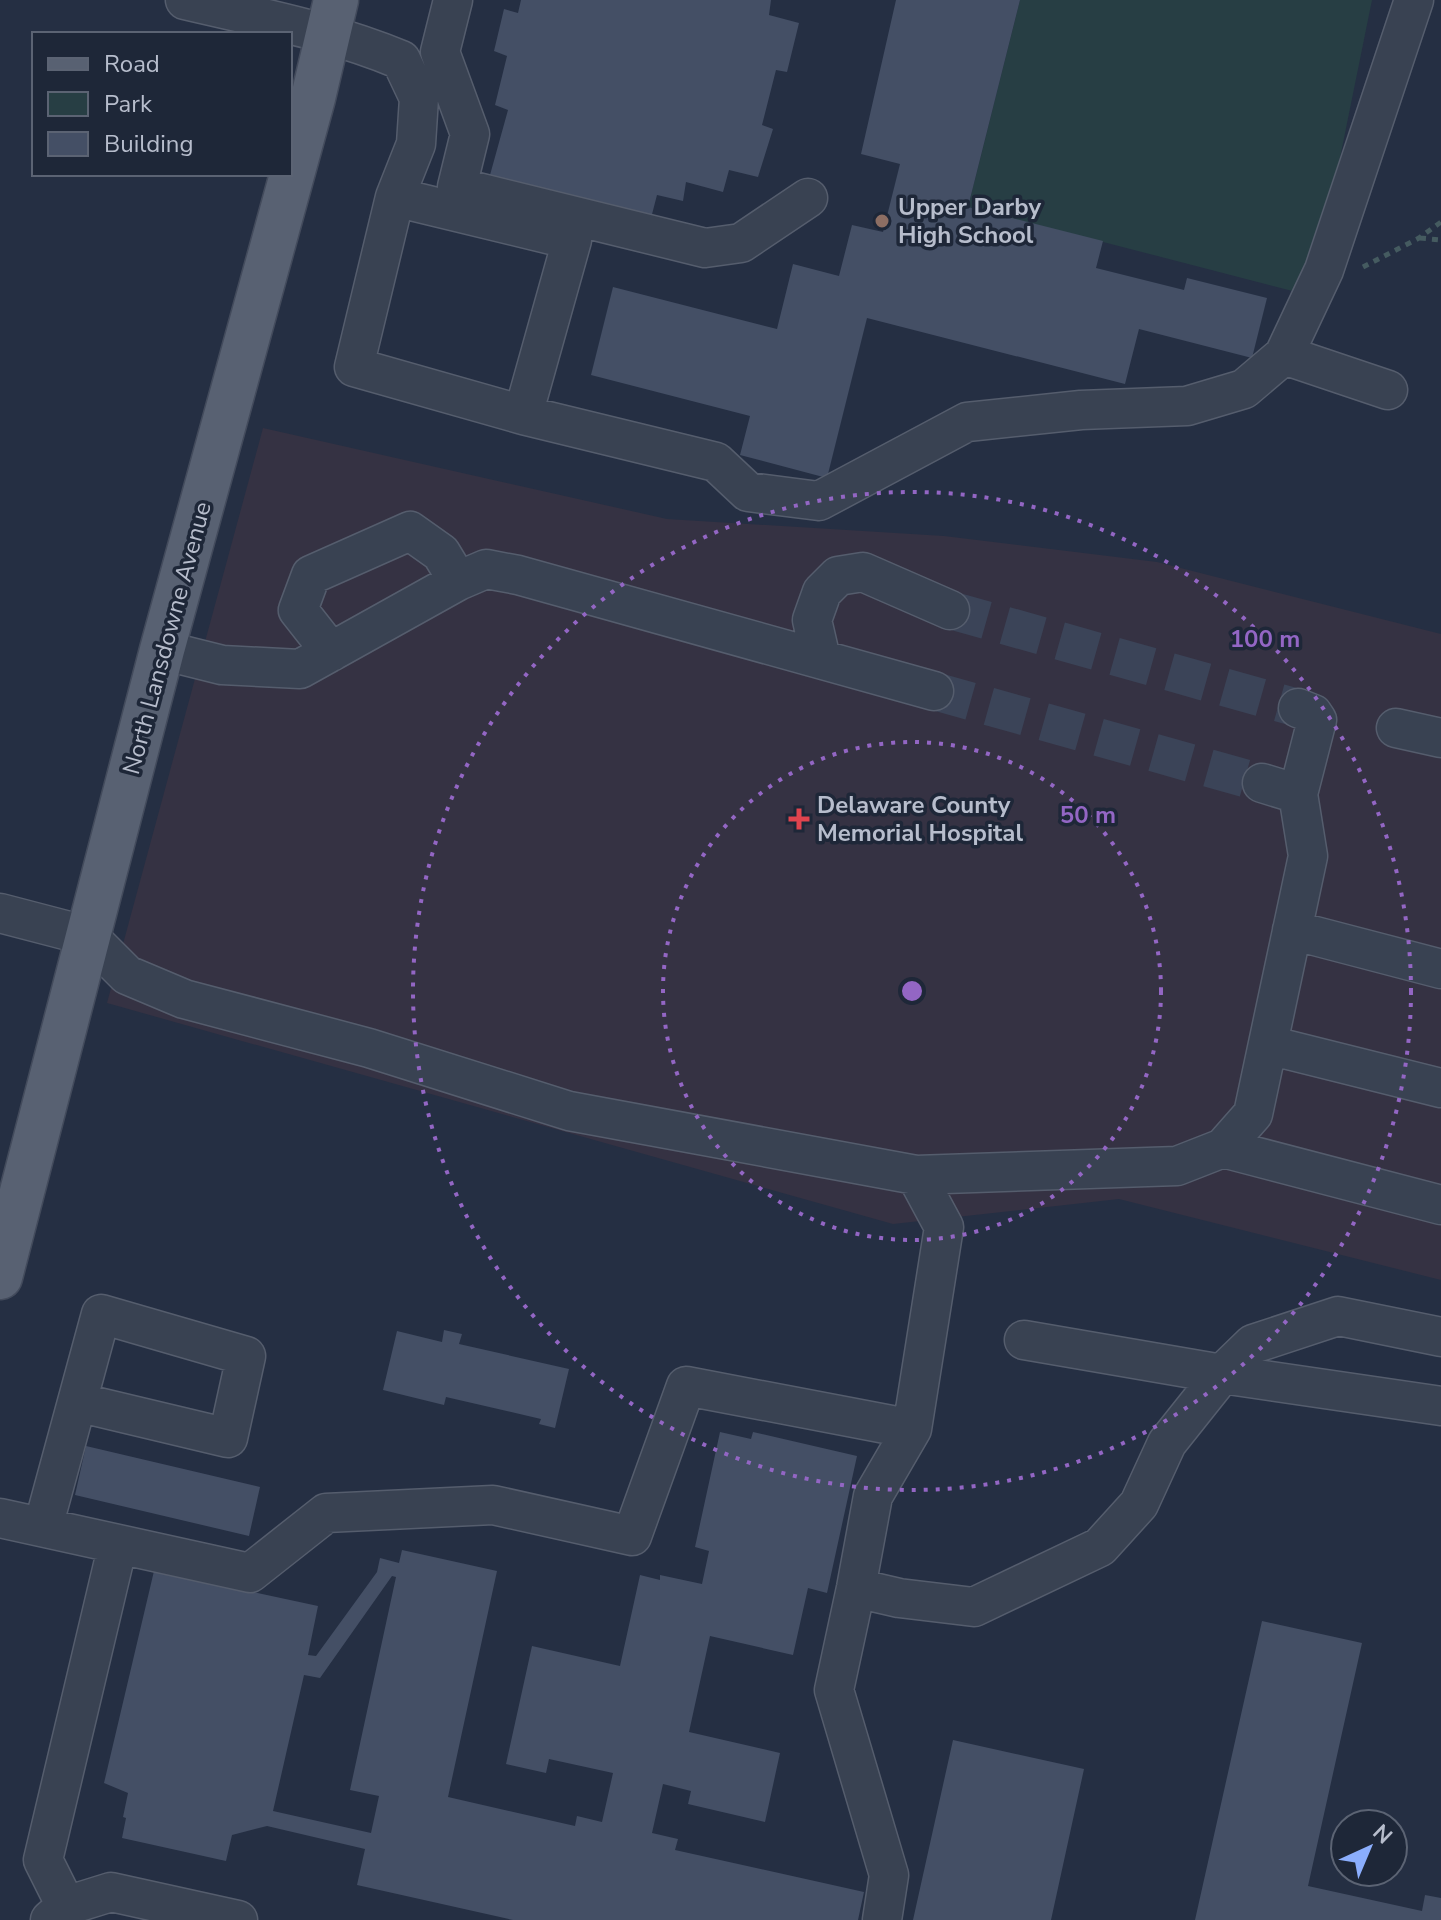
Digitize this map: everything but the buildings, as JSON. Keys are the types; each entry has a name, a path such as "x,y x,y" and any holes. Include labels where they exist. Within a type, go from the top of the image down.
{"main road":[{"name":"North Lansdowne Avenue","path":"292,175 313,98 324,11"},
{"name":"North Lansdowne Avenue","path":"0,1277 162,650 292,176"}],"street":[{"path":"185,0 324,11 362,44 401,60 419,98 416,144 395,197 354,367 523,415 716,462 748,492 819,501 967,422 1081,410 1187,406 1244,389 1284,355 1324,270 1414,0"},
{"path":"453,0 440,52 470,134 457,187 705,248 741,243 808,198"},
{"path":"395,197 572,240 523,415"},
{"path":"1284,355 1388,390"},
{"path":"331,652 298,610 311,575 410,531 441,553 458,581"},
{"path":"162,650 222,665 300,669 458,581 486,569 518,575 934,691"},
{"path":"821,659 812,620 822,592 838,576 863,572 950,610"},
{"path":"0,913 88,936 127,975 184,999 369,1048 569,1111 916,1175 1177,1166 1223,1148 1253,1114 1308,856 1298,794 1317,720 1313,714 1298,708"},
{"path":"1396,728 1441,738"},
{"path":"1262,783 1298,794"},
{"path":"1292,930 1441,969"},
{"path":"1268,1045 1441,1088"},
{"path":"1223,1148 1441,1205"},
{"path":"882,1920 889,1875 834,1690 873,1496 912,1429 944,1227 916,1175"},
{"path":"43,1527 77,1402 101,1314 246,1356 228,1438 77,1402"},
{"path":"856,1588 899,1598 974,1607 1100,1547 1139,1504 1167,1443 1222,1374 1253,1344 1338,1316 1441,1337"},
{"path":"1024,1340 1222,1374 1441,1406"},
{"path":"0,1518 250,1573 326,1513 493,1505 632,1536 686,1386 912,1429"},
{"path":"118,1544 43,1860 58,1913 111,1892 238,1920"}],"path":[{"path":"1312,296 1419,238 1441,222"},
{"path":"1419,238 1441,240"}],"shaded area":[{"name":"Delaware County Memorial Hospital","path":"263,428 667,519 944,536 1157,562 1441,634 1441,1280 1119,1199 893,1224 107,1003"}],"green space":[{"path":"1020,0 1372,0 1312,296 968,207"}],"tunnel":[{"path":"950,610 1298,708"},
{"path":"934,691 1262,783"}],"place":[{"name":"Upper Darby High School","path":"882,221"},
{"name":"Delaware County Memorial Hospital","path":"799,819"}]}
